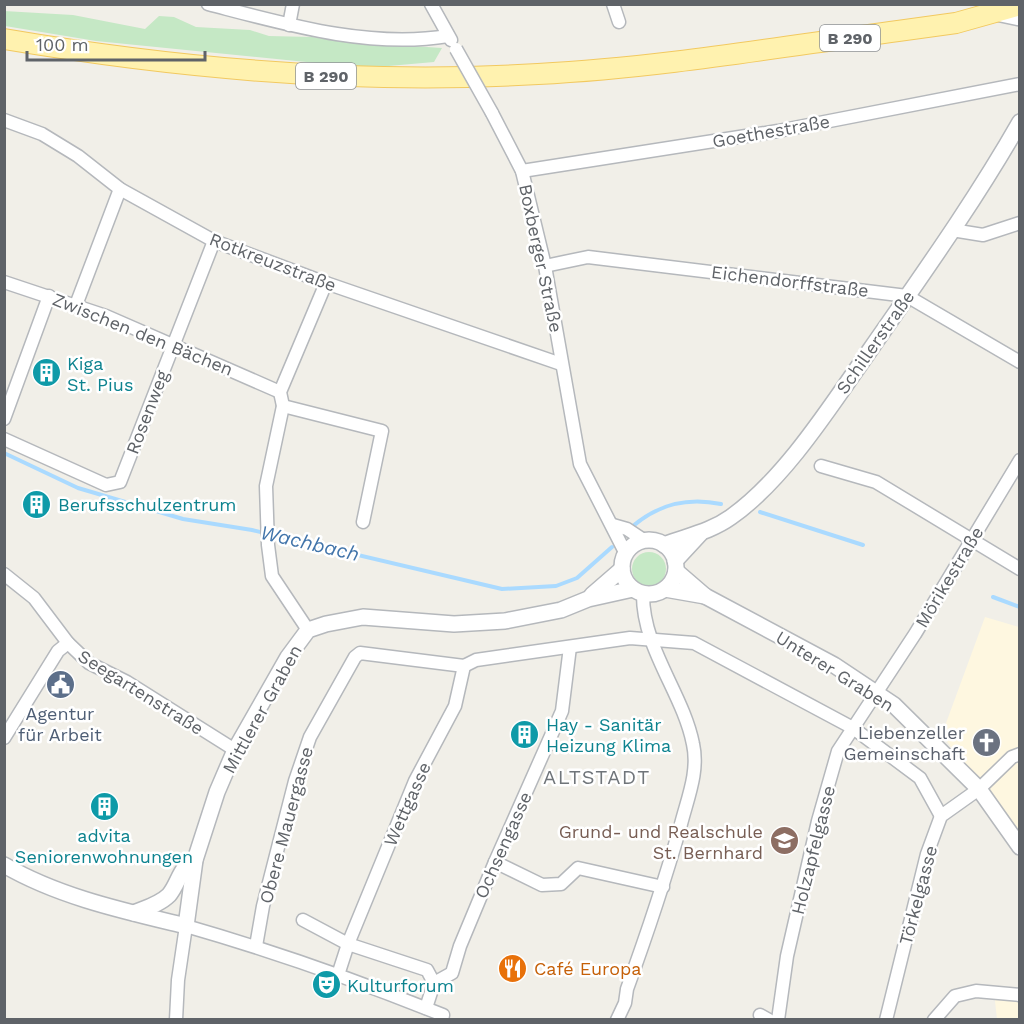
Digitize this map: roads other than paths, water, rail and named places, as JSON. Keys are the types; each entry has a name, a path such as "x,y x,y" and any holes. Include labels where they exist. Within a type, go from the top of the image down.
{"main road":[{"name":"B 290","path":"4,39 222,69 299,76 426,78 539,74 661,62 944,25 1020,5"}],"street":[{"path":"208,4 289,25 341,34 424,40 448,36"},
{"path":"289,25 293,4"},
{"name":"Boxberger Straße","path":"431,4 492,112 522,171 545,266 580,464 613,525 624,562"},
{"path":"613,4 619,22"},
{"path":"993,12 1020,18"},
{"name":"Goethestraße","path":"522,171 778,131 1020,84"},
{"name":"Rotkreuzstraße","path":"4,120 42,134 78,156 120,189 214,241 326,283 561,364"},
{"name":"Schillerstraße","path":"664,545 700,534 730,518 763,490 820,421 952,230 1020,122"},
{"path":"76,305 120,189"},
{"path":"952,230 983,235 1020,223"},
{"name":"Rosenweg","path":"4,440 106,485 120,482 214,241"},
{"name":"Eichendorffstraße","path":"545,266 588,256 907,296 1020,362"},
{"name":"Zwischen den Bächen","path":"4,282 76,305 174,344 280,392"},
{"path":"308,630 272,576 268,545 266,486 283,406 280,392 326,283"},
{"path":"4,419 50,296"},
{"path":"283,406 382,431 363,522"},
{"name":"Mörikestraße","path":"878,693 1020,460"},
{"path":"821,466 876,482 1020,569"},
{"path":"613,525 627,529 645,541 664,545 676,566 665,589 650,594 638,591 628,583 624,562 631,548 645,541"},
{"name":"Schillerstraße","path":"676,566 700,534"},
{"name":"Mittlerer Graben","path":"588,599 624,562"},
{"name":"Unterer Graben","path":"676,566 705,596 814,654 894,705 979,789 1020,848"},
{"name":"Seegartenstraße","path":"4,574 45,610 68,644 89,663 127,682 235,750"},
{"name":"Unterer Graben","path":"665,589 705,596"},
{"path":"617,1020 625,1003 627,988 663,886 696,765 693,741 651,639 638,591"},
{"name":"Mittlerer Graben","path":"186,926 195,860 216,792 235,750 288,657 308,630 363,617 453,624 505,621 561,610 588,599 638,591"},
{"name":"Obere Mauergasse","path":"255,946 295,781 310,737 355,657 360,653 464,666 476,660 630,638 694,643 853,728 920,778 941,816"},
{"path":"4,738 58,651 68,644"},
{"name":"Ochsengasse","path":"434,982 452,973 460,946 495,862 562,711 570,647"},
{"name":"Wettgasse","path":"338,975 348,944 415,781 455,706 464,666"},
{"name":"Holzapfelgasse","path":"778,1020 787,956 818,821 838,751 878,693"},
{"path":"941,816 979,789 1012,757 1020,754"},
{"name":"Törkelgasse","path":"886,1020 927,854 941,816"},
{"path":"134,913 158,903 169,895 187,864 195,860"},
{"path":"495,862 542,885 561,884 578,868 663,886"},
{"path":"4,864 54,888 134,913 255,946 338,975 443,1015 442,1020"},
{"path":"303,920 348,944 427,970 434,982 426,1008"},
{"path":"176,1020 178,980 186,926"},
{"path":"934,1020 955,996 976,991 1020,995"}],"waterway":[{"name":"Wachbach","path":"4,453 78,488 183,519 252,530 502,589 556,586 577,578 612,547"},
{"name":"Wachbach","path":"633,526 653,512 674,504 697,501 721,504"},
{"name":"Wachbach","path":"760,512 863,545"},
{"name":"Wachbach","path":"993,597 1020,607"}],"place":[{"name":"Kiga St. Pius","path":"46,373"},
{"name":"Berufsschulzentrum","path":"37,504"},
{"name":"Agentur für Arbeit","path":"60,684"},
{"name":"Hay - Sanitär Heizung Klima","path":"525,734"},
{"name":"Liebenzeller Gemeinschaft","path":"986,742"},
{"name":"advita Seniorenwohnungen","path":"104,806"},
{"name":"Grund- und Realschule St. Bernhard","path":"784,841"},
{"name":"Café Europa","path":"513,968"},
{"name":"Kulturforum","path":"326,985"}],"district":[{"name":"ALTSTADT","path":"597,777"}]}
